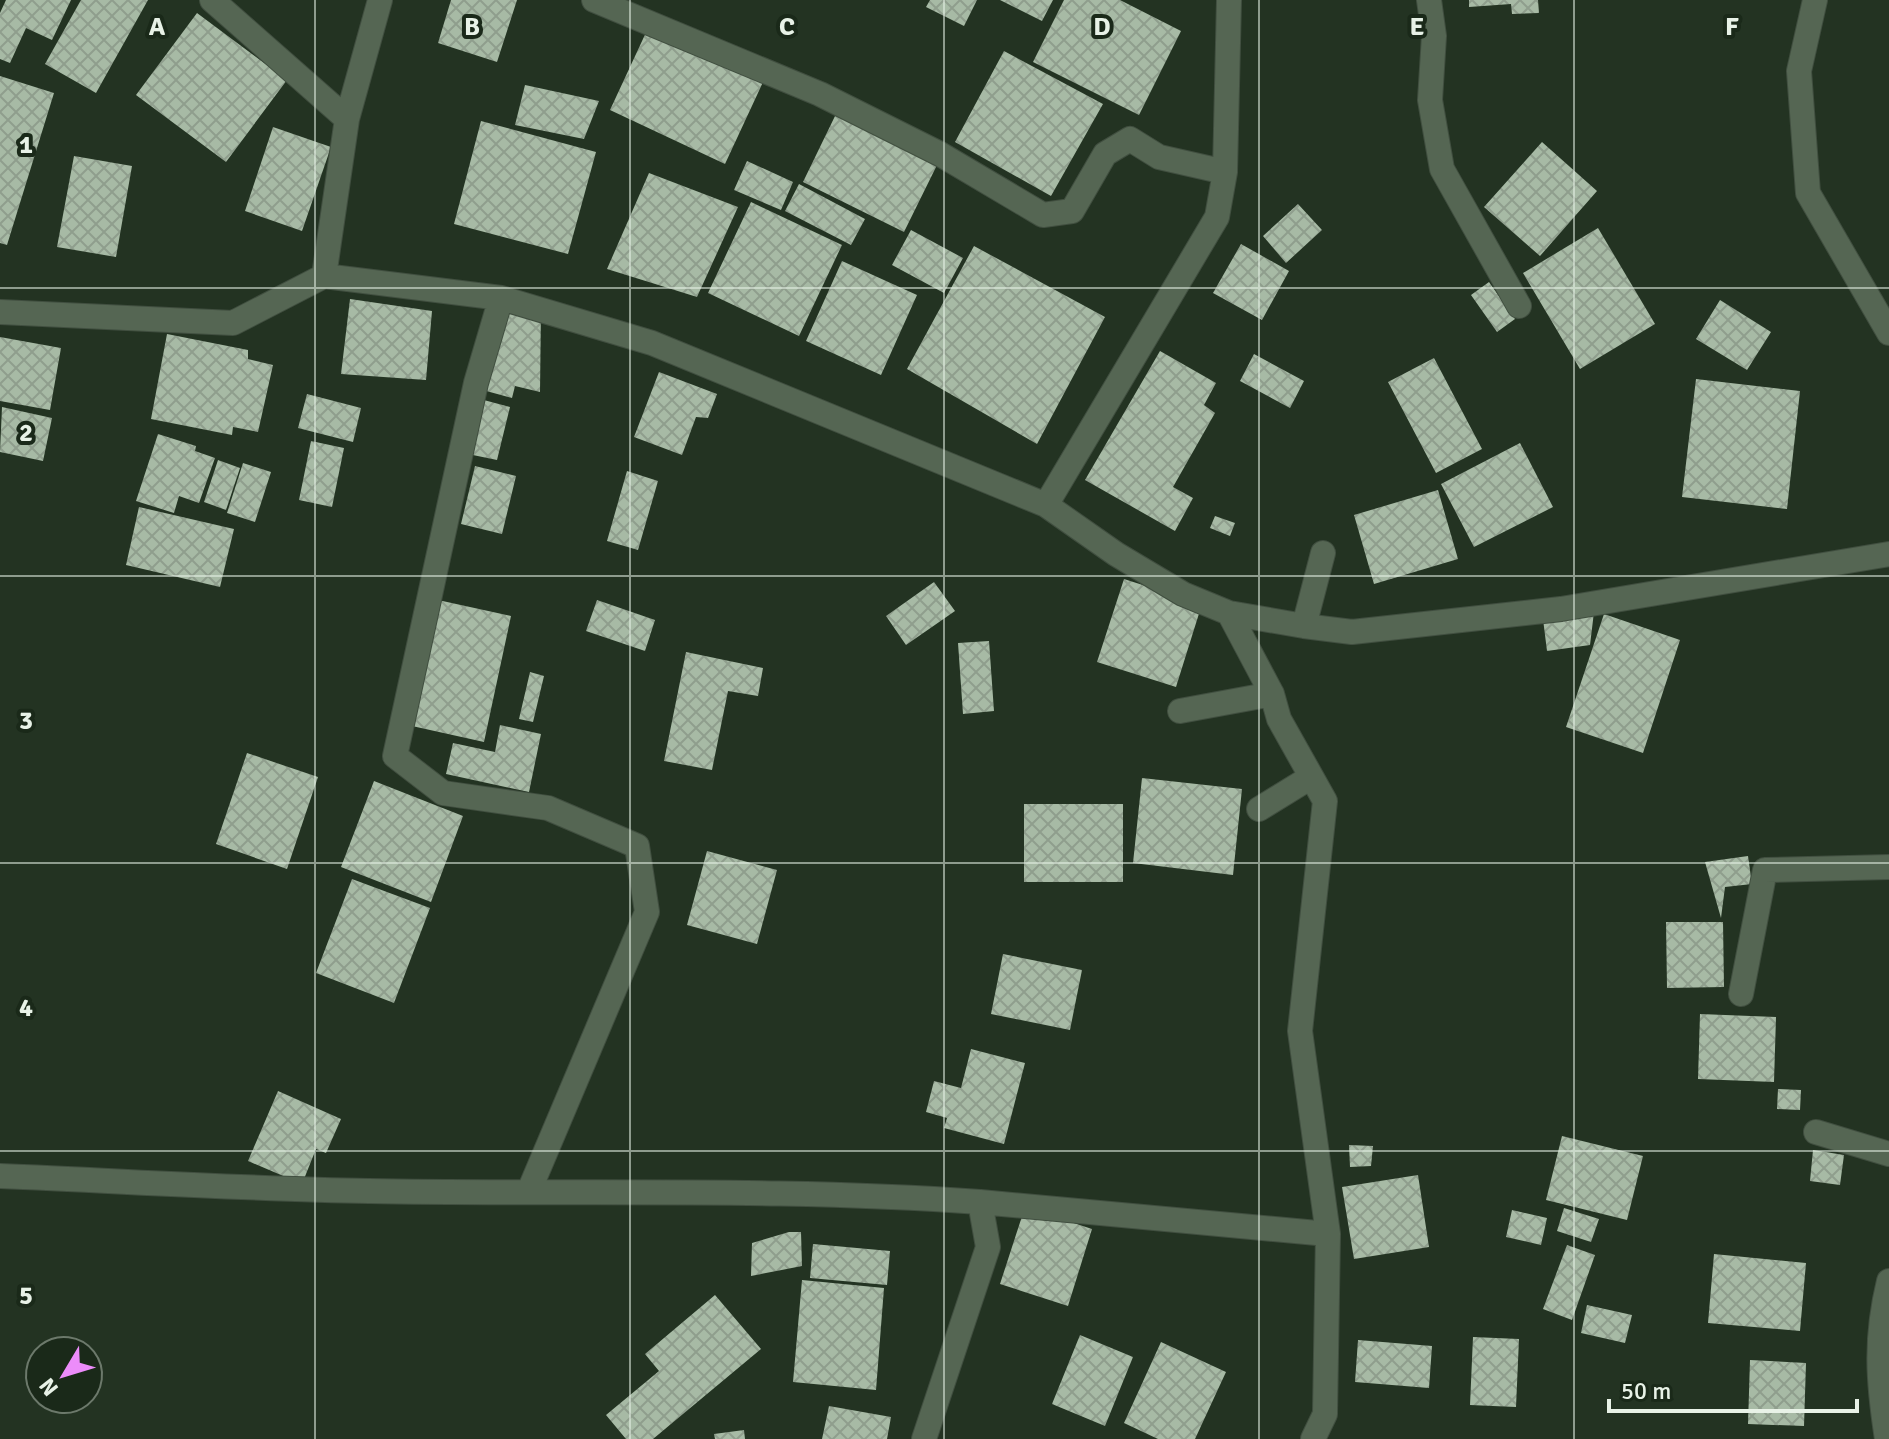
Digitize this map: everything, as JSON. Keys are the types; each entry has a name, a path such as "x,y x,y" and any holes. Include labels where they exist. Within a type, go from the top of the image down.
{"street":[{"path":"212,0 347,119"},
{"path":"324,276 347,119 380,0"},
{"path":"594,0 820,94 940,154 1043,215 1072,211 1105,154 1130,139 1159,157 1225,172"},
{"path":"1046,505 1217,217 1225,172 1229,0"},
{"path":"1429,0 1434,36 1430,100 1442,169 1519,306"},
{"path":"1815,0 1799,71 1808,193 1889,333"},
{"path":"0,312 233,323 324,276 501,298 652,343 1046,505 1129,562 1183,594 1229,613 1304,626 1352,632 1561,609 1889,554"},
{"path":"501,298 476,383 395,756 443,793 548,808 637,846 647,912 529,1191"},
{"path":"1304,626 1323,553"},
{"path":"1229,613 1272,694 1279,719 1325,801 1300,1031 1328,1234 1325,1414 1313,1439"},
{"path":"1180,711 1272,694"},
{"path":"1259,809 1311,777"},
{"path":"1741,994 1765,870 1889,867"},
{"path":"1816,1132 1889,1154"},
{"path":"0,1176 368,1191 877,1195 1328,1234"},
{"path":"924,1439 988,1247 980,1202"},
{"path":"1887,1439 1880,1396 1878,1326 1889,1281"}],"building":[{"path":"6,0 71,0 52,40 26,28 10,63 0,59 0,13"},
{"path":"81,0 148,0 96,93 45,64"},
{"path":"451,0 517,0 497,62 438,43"},
{"path":"930,0 977,0 964,26 926,7"},
{"path":"1000,0 1053,0 1042,21"},
{"path":"1064,0 1120,0 1181,31 1139,115 1033,62"},
{"path":"1469,0 1538,0 1539,13 1512,14 1511,4 1469,7"},
{"path":"197,13 287,80 226,162 136,95"},
{"path":"649,26 764,80 725,164 610,110"},
{"path":"1004,51 1103,104 1051,196 955,142"},
{"path":"0,76 54,93 7,245 0,243"},
{"path":"525,85 599,101 584,139 515,125"},
{"path":"836,114 938,163 904,232 803,182"},
{"path":"481,121 596,152 568,254 454,224"},
{"path":"273,127 331,147 302,231 245,211"},
{"path":"1542,142 1597,191 1540,256 1484,207"},
{"path":"74,156 132,166 116,257 57,247"},
{"path":"747,161 793,182 781,210 734,190"},
{"path":"649,173 738,207 697,297 607,269"},
{"path":"799,184 865,219 851,245 785,211"},
{"path":"751,202 842,245 799,336 708,293"},
{"path":"1298,204 1322,230 1286,263 1263,236"},
{"path":"1598,228 1655,324 1580,369 1523,273"},
{"path":"911,230 963,258 944,293 892,265"},
{"path":"1241,244 1289,271 1262,320 1213,293"},
{"path":"974,246 1105,317 1037,444 907,369"},
{"path":"842,261 917,295 881,375 806,341"},
{"path":"1489,282 1515,319 1497,332 1471,295"},
{"path":"501,298 541,307 540,392 515,386 512,398 479,389"},
{"path":"350,299 432,311 426,380 341,374"},
{"path":"1720,300 1771,332 1747,370 1696,339"},
{"path":"167,334 248,350 248,359 273,365 258,432 233,427 232,435 151,419"},
{"path":"0,337 61,348 50,410 0,401"},
{"path":"1160,351 1216,383 1204,405 1215,413 1173,487 1193,498 1175,531 1085,480"},
{"path":"1254,354 1304,381 1290,408 1240,381"},
{"path":"1434,358 1482,449 1436,473 1388,382"},
{"path":"659,372 717,394 708,418 696,417 682,455 634,437"},
{"path":"1696,379 1800,391 1787,509 1682,497"},
{"path":"307,394 361,408 353,442 298,428"},
{"path":"480,399 510,407 497,460 468,454"},
{"path":"2,407 52,418 43,461 0,452"},
{"path":"158,434 196,446 195,451 215,458 199,503 179,496 174,513 136,501"},
{"path":"311,441 344,448 332,507 299,500"},
{"path":"1520,443 1553,507 1474,547 1441,484"},
{"path":"218,460 240,468 226,510 204,502"},
{"path":"243,463 271,472 255,522 227,513"},
{"path":"475,466 516,476 502,534 461,524"},
{"path":"627,471 658,481 638,550 607,541"},
{"path":"1438,490 1458,559 1374,584 1354,515"},
{"path":"139,507 234,529 220,587 126,565"},
{"path":"1215,516 1235,523 1230,536 1210,528"},
{"path":"1124,579 1202,604 1176,687 1097,662"},
{"path":"934,582 955,611 906,645 886,616"},
{"path":"438,600 511,616 484,742 412,726"},
{"path":"597,600 655,620 645,651 586,631"},
{"path":"1594,612 1590,645 1547,651 1543,619"},
{"path":"1604,614 1680,640 1643,753 1566,727"},
{"path":"989,641 994,711 963,714 958,643"},
{"path":"686,652 763,668 758,696 728,691 712,770 664,761"},
{"path":"530,672 544,676 533,722 519,719"},
{"path":"500,725 541,734 529,792 446,774 453,743 495,752"},
{"path":"247,753 318,777 287,869 216,844"},
{"path":"1142,778 1242,789 1233,875 1133,863"},
{"path":"374,781 463,816 431,902 341,867"},
{"path":"1024,804 1123,804 1123,882 1024,882"},
{"path":"707,851 777,870 757,944 687,925"},
{"path":"1748,856 1752,884 1725,887 1721,918 1705,862"},
{"path":"352,879 430,908 394,1003 316,973"},
{"path":"1666,922 1723,922 1724,987 1667,988"},
{"path":"1003,954 1082,970 1070,1030 991,1014"},
{"path":"1700,1014 1776,1017 1774,1082 1698,1079"},
{"path":"971,1049 1025,1063 1004,1144 944,1128 947,1118 926,1112 934,1081 961,1088"},
{"path":"1778,1089 1801,1090 1800,1110 1777,1109"},
{"path":"278,1091 341,1119 326,1153 316,1149 302,1184 248,1161"},
{"path":"1562,1136 1643,1156 1627,1220 1546,1200"},
{"path":"1349,1145 1373,1146 1371,1166 1350,1167"},
{"path":"1813,1150 1844,1155 1840,1185 1810,1181"},
{"path":"1418,1175 1429,1247 1354,1259 1342,1187"},
{"path":"1025,1207 1092,1229 1068,1306 1000,1284"},
{"path":"1564,1208 1599,1219 1591,1242 1557,1231"},
{"path":"1512,1210 1547,1218 1541,1245 1506,1237"},
{"path":"789,1232 801,1232 802,1266 751,1276 752,1243"},
{"path":"813,1244 890,1251 887,1285 810,1278"},
{"path":"1567,1245 1595,1255 1572,1320 1543,1309"},
{"path":"1714,1254 1806,1263 1800,1331 1708,1323"},
{"path":"802,1280 884,1288 876,1390 793,1382"},
{"path":"715,1295 761,1349 653,1439 626,1439 606,1415 659,1371 645,1354"},
{"path":"1587,1305 1632,1315 1625,1343 1581,1333"},
{"path":"1080,1335 1133,1357 1105,1426 1052,1404"},
{"path":"1473,1337 1519,1339 1516,1407 1470,1405"},
{"path":"1358,1340 1432,1346 1429,1388 1355,1382"},
{"path":"1161,1342 1226,1372 1195,1439 1158,1439 1124,1423"},
{"path":"1750,1360 1806,1363 1804,1426 1748,1424"},
{"path":"829,1406 891,1417 887,1439 822,1439"},
{"path":"744,1430 745,1439 715,1439 714,1434"}]}
